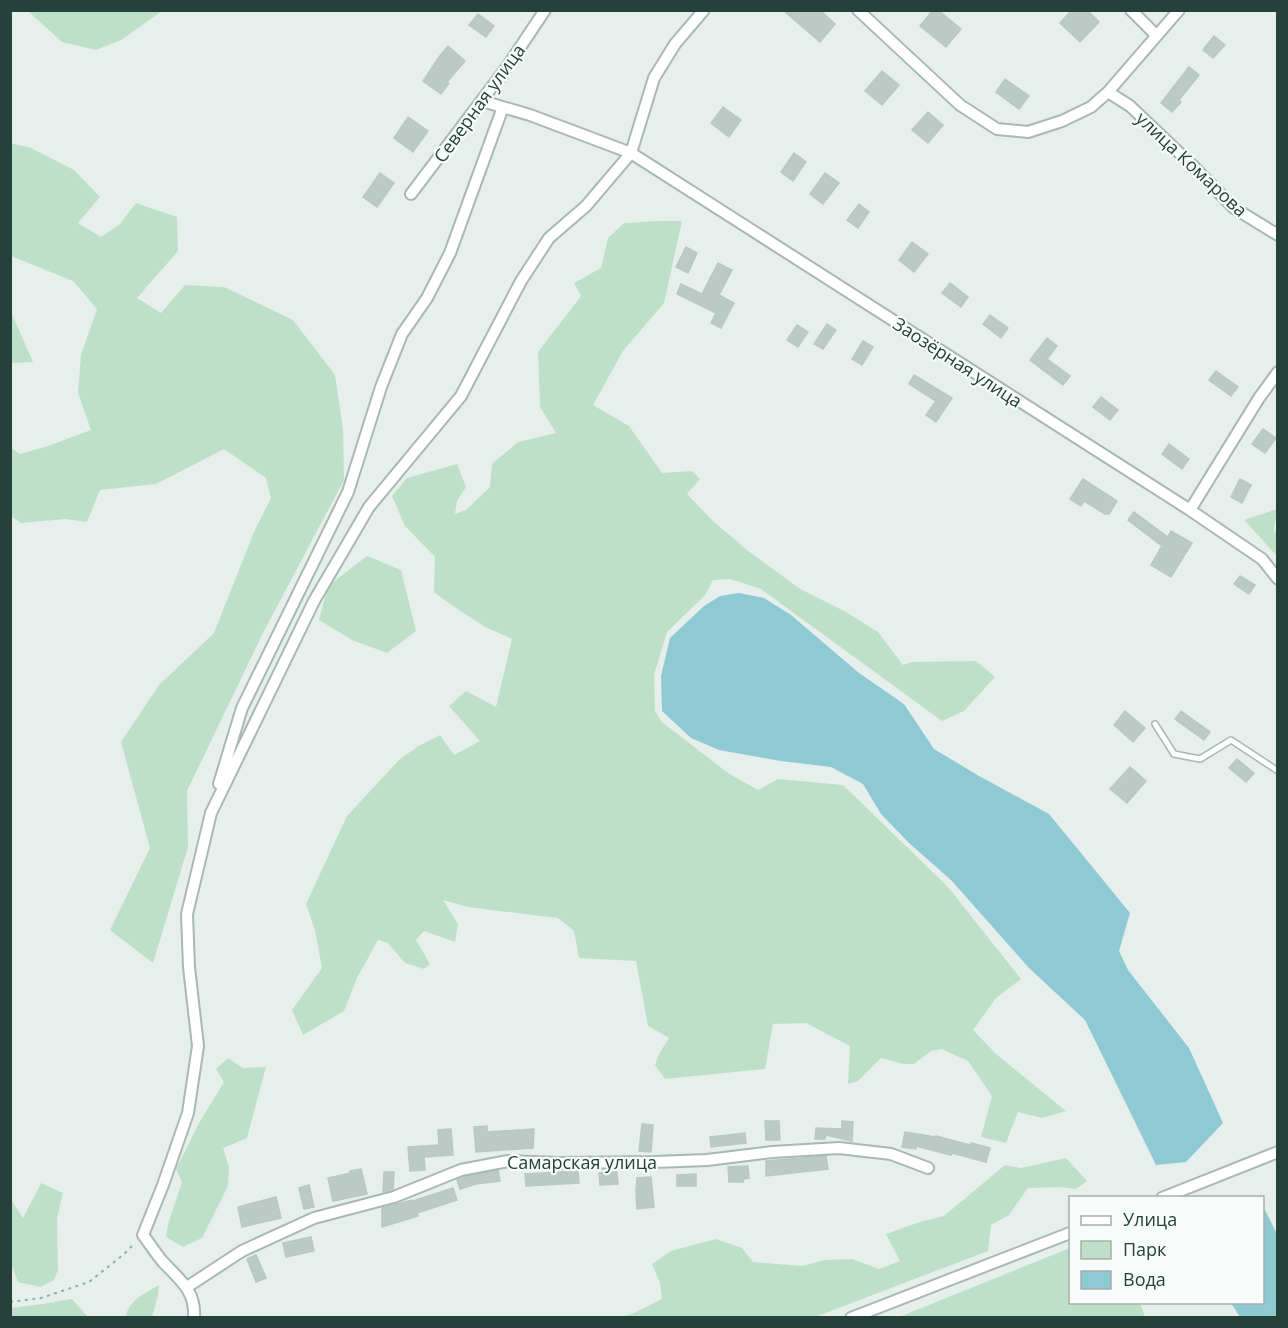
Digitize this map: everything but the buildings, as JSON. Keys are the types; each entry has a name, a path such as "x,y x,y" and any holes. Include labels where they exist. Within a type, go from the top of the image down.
{"street":[{"name":"Северная улица","path":"411,194 507,67 545,10"},
{"path":"211,813 314,601 369,507 460,396 521,281 549,238 586,206 631,153 654,78 675,44 704,10"},
{"path":"858,10 960,105 998,129 1028,132 1062,121 1091,107 1108,92 1179,10"},
{"path":"1131,10 1156,35"},
{"name":"улица Комарова","path":"1108,92 1130,106 1234,208 1278,236"},
{"name":"Заозёрная улица","path":"482,101 530,115 631,153 1190,510 1262,559 1278,579"},
{"path":"194,1317 195,1305 187,1287 161,1260 143,1235 164,1185 188,1113 198,1046 189,967 187,914 211,813 242,708 348,492 381,387 402,334 427,298 450,253 503,107"},
{"path":"1190,510 1259,398 1278,372"},
{"name":"Самарская улица","path":"187,1287 242,1251 314,1218 394,1197 461,1170 508,1161 706,1160 772,1152 839,1148 891,1154 928,1168"},
{"path":"1165,1196 1278,1152"},
{"path":"851,1317 1069,1234"}],"lane":[{"path":"1155,724 1174,754 1200,759 1231,740 1278,771"}],"path":[{"path":"10,1302 41,1298 88,1282 123,1255 143,1235"}],"green space":[{"path":"28,11 162,11 121,40 96,50 62,42"},
{"path":"10,143 31,148 74,170 100,197 78,223 101,237 120,224 136,203 177,217 178,251 137,298 161,313 185,285 224,287 293,320 335,375 343,429 344,480 263,633 187,791 188,847 153,963 110,930 150,848 121,742 159,685 214,633 254,532 271,498 266,478 224,449 156,484 100,490 87,522 65,519 21,523 11,516 11,448 20,454 91,430 78,393 81,355 97,309 73,281 11,256"},
{"path":"682,221 664,303 623,351 593,405 629,426 662,473 692,471 700,479 687,494 713,521 747,550 800,589 846,612 878,632 903,665 912,662 976,661 995,677 964,711 942,721 761,589 730,579 713,580 705,595 667,632 654,675 655,711 662,722 728,773 758,790 778,779 843,785 948,887 1021,979 996,998 973,1030 996,1054 1066,1111 1042,1118 1018,1112 1006,1143 981,1137 992,1096 968,1061 942,1049 931,1051 914,1064 881,1058 858,1081 848,1084 850,1046 806,1023 773,1024 765,1069 665,1079 655,1065 669,1038 648,1026 636,961 579,958 574,931 558,918 468,907 443,900 458,924 455,942 424,931 416,940 430,964 424,969 405,963 388,943 378,940 357,978 344,1011 303,1035 292,1010 322,968 315,930 306,904 347,816 399,760 417,747 440,735 454,755 480,741 449,706 466,691 496,707 512,639 485,627 434,592 435,557 405,526 392,496 407,478 457,464 466,487 457,501 455,514 466,510 490,487 492,464 518,442 556,433 540,407 538,352 581,296 574,283 601,268 608,238 624,223"},
{"path":"11,312 33,362 11,363"},
{"path":"1277,509 1274,530 1277,534 1277,556 1244,520"},
{"path":"367,556 401,570 416,631 387,653 352,640 319,620 328,586"},
{"path":"228,1058 243,1068 266,1067 247,1138 223,1148 229,1167 228,1186 202,1238 183,1247 166,1237 182,1182 176,1169 199,1123 224,1082 216,1069"},
{"path":"1066,1158 1087,1181 1076,1189 1028,1188 1009,1215 991,1225 988,1251 815,1317 621,1317 662,1299 660,1283 652,1264 671,1251 716,1239 742,1248 753,1262 802,1266 825,1260 852,1259 879,1269 900,1261 886,1234 944,1216 1005,1165 1021,1168"},
{"path":"41,1183 63,1193 57,1218 58,1270 54,1280 40,1287 18,1282 11,1264 10,1198 23,1218"},
{"path":"1069,1248 1069,1304 1140,1304 1145,1317 899,1317"},
{"path":"159,1285 152,1317 126,1317 127,1311 134,1302"},
{"path":"72,1299 88,1317 11,1317 11,1308"}],"water":[{"path":"739,593 764,598 791,615 859,673 904,704 934,749 1049,814 1130,913 1119,951 1128,970 1189,1048 1223,1123 1186,1162 1156,1165 1085,1020 1029,968 951,880 909,843 881,814 863,784 831,767 719,750 691,738 662,711 661,676 670,638 704,606 720,596"},
{"path":"1264,1208 1277,1234 1277,1317 1240,1317 1232,1304 1264,1304"}]}
